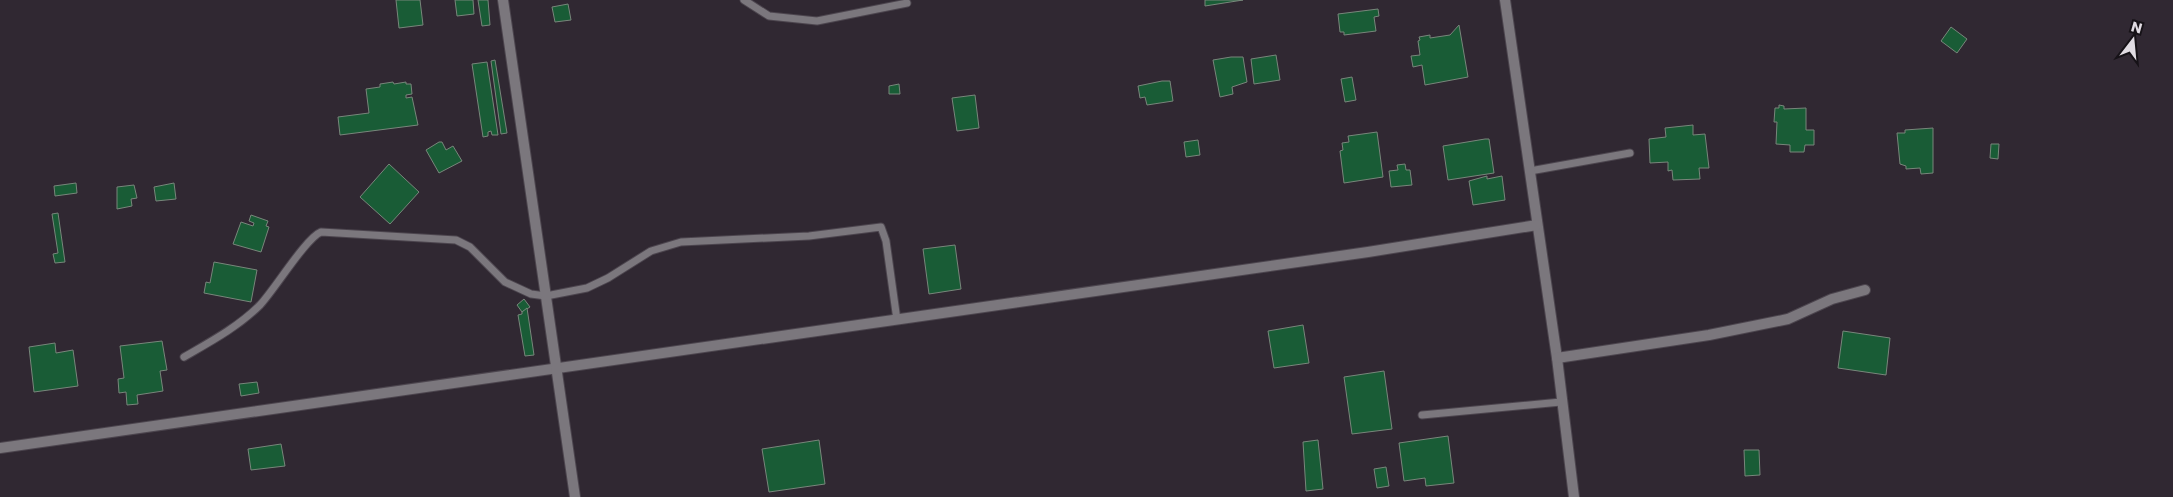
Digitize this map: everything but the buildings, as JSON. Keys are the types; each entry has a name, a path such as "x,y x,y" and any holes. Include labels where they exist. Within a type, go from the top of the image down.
{"street":[{"path":"503,0 575,497"},
{"path":"1505,0 1557,358 1574,497"},
{"path":"0,448 1368,252 1537,225"},
{"path":"1557,358 1709,335 1788,319 1832,298 1865,290"}],"lane":[{"path":"744,0 769,16 817,22 907,3"},
{"path":"1530,171 1630,153"},
{"path":"184,357 222,334 258,307 281,280 312,237 321,232 456,240 470,246 505,282 531,294 546,296 587,288 608,278 650,251 681,242 809,236 881,227 886,241 897,320"},
{"path":"1422,415 1561,402"}]}
